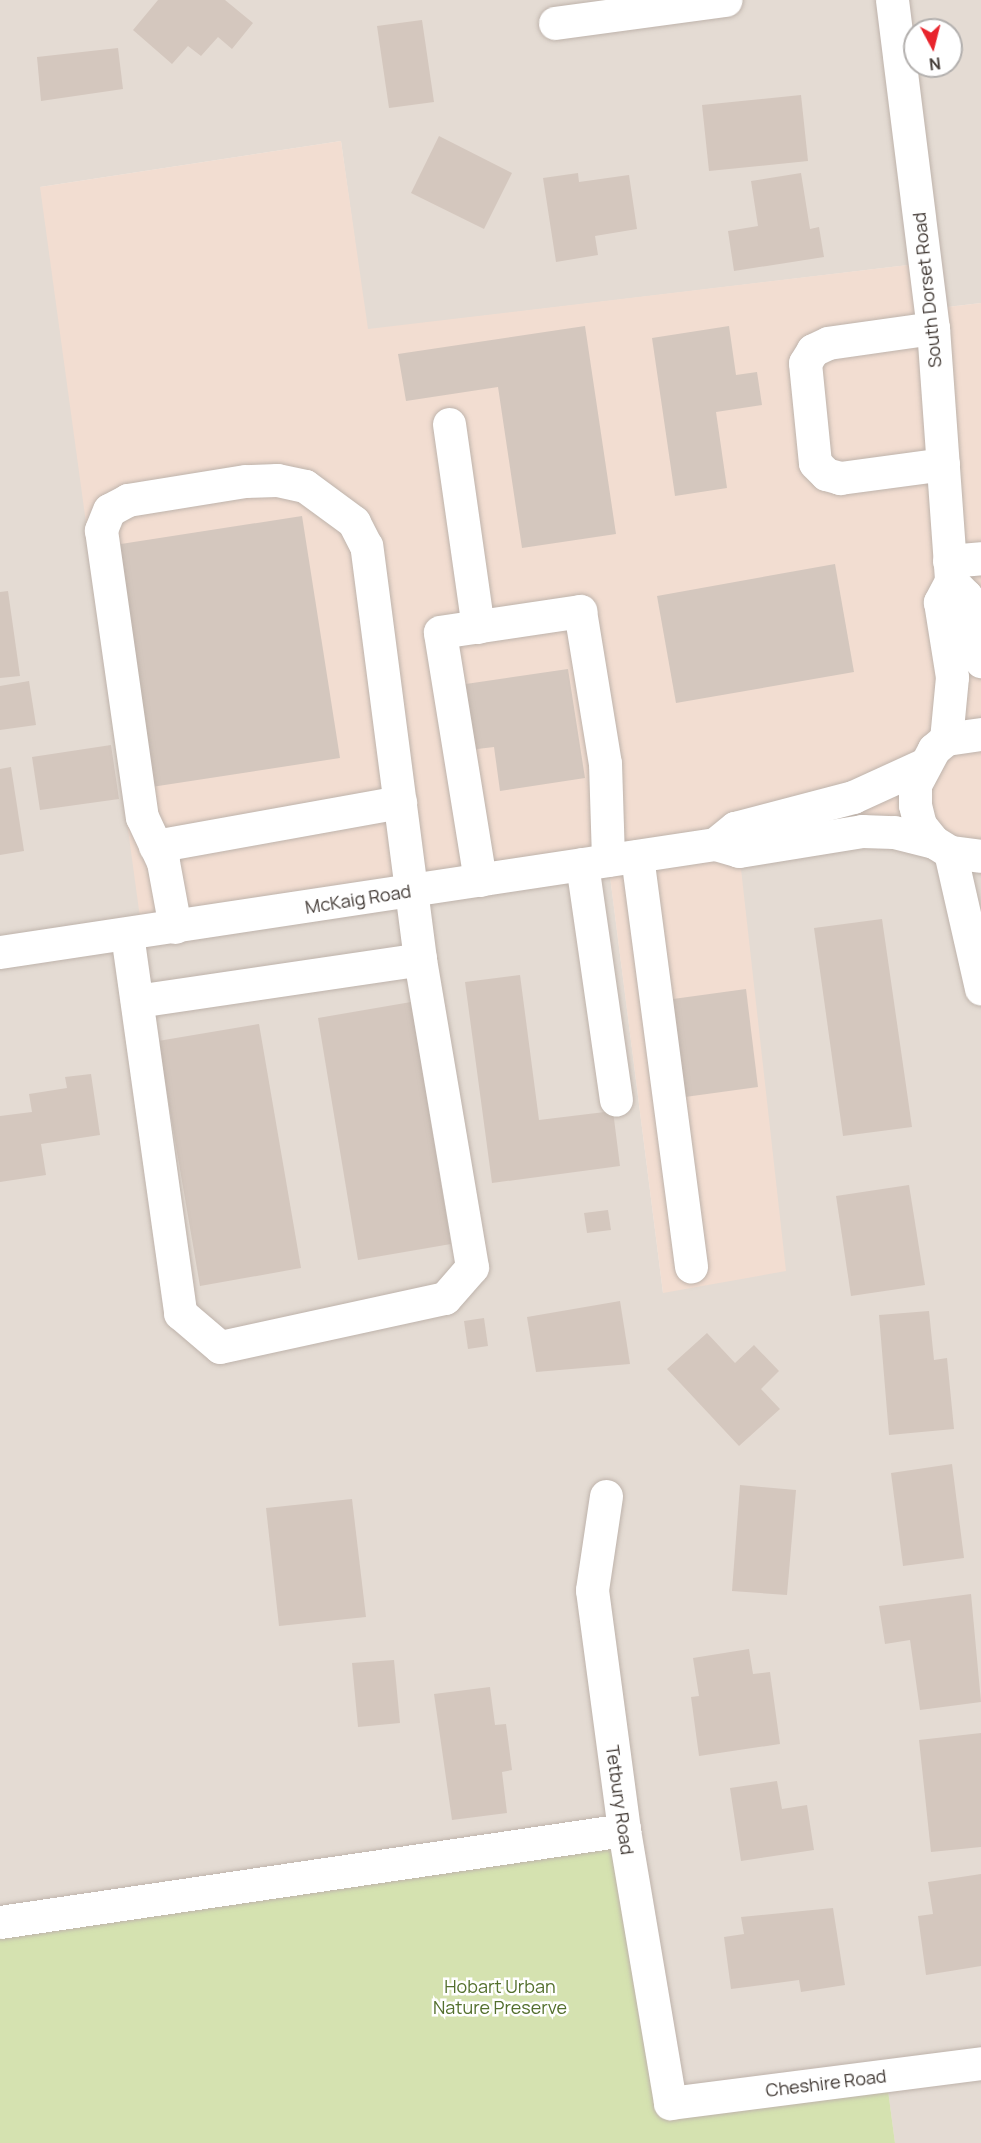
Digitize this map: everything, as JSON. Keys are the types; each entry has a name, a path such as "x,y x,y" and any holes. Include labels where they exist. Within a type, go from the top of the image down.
{"street":[{"path":"555,23 725,0"},
{"name":"South Dorset Road","path":"892,0 933,328 942,464 960,567 940,602 952,677 946,740"},
{"path":"933,328 828,343 813,350 805,363 815,463 826,474 840,478 942,464"},
{"path":"449,424 478,627"},
{"path":"127,934 180,1313 220,1347 445,1298 472,1267 410,891 366,546 354,522 305,486 277,480 128,500 109,510 101,530 102,556 142,817 155,846 175,927"},
{"path":"960,567 981,661"},
{"path":"480,880 440,632 580,611 605,763 616,1100"},
{"path":"981,734 946,740 923,765 915,805 920,825 955,850 981,989"},
{"name":"McKaig Road","path":"715,844 735,828 853,797 923,765"},
{"path":"155,846 400,802"},
{"name":"McKaig Road","path":"0,952 715,844 739,851 862,831 955,850"},
{"path":"609,860 691,1266"},
{"path":"137,1001 420,959"},
{"name":"Tetbury Road","path":"606,1496 592,1590 624,1830 670,2103"},
{"path":"0,1922 624,1830"},
{"name":"Cheshire Road","path":"670,2103 981,2063"}],"shaded area":[{"path":"0,0 981,0 981,303 931,309 925,263 367,330 341,141 40,187 608,860 663,1293 739,851 822,834 981,856 981,2143 895,2143 886,2076 670,2103 0,1917"},
{"path":"341,141 368,329 925,263 931,309 981,303 981,856 934,842 739,851 786,1271 663,1293 608,861 142,932 40,187"}],"green space":[{"name":"Hobart Urban Nature Preserve","path":"624,1830 670,2103 886,2075 895,2143 0,2143 0,1925"}],"building":[{"path":"158,0 225,0 253,23 232,49 218,37 201,56 188,46 172,64 133,30"},
{"path":"422,20 434,102 389,108 377,26"},
{"path":"118,48 123,89 41,101 37,57"},
{"path":"801,95 808,161 709,171 702,105"},
{"path":"439,136 512,173 484,229 411,193"},
{"path":"578,173 579,182 629,175 637,229 595,236 598,255 556,262 543,178"},
{"path":"801,173 810,229 819,227 824,257 734,271 728,231 758,226 751,181"},
{"path":"585,326 616,534 522,548 498,387 406,401 398,354"},
{"path":"729,326 736,375 757,372 762,405 716,412 727,488 675,496 652,338"},
{"path":"302,516 340,758 145,788 108,546"},
{"path":"835,564 854,672 676,703 657,596"},
{"path":"8,591 20,676 0,678 0,592"},
{"path":"568,669 585,778 500,791 494,747 469,750 459,685"},
{"path":"29,681 36,725 0,730 0,686"},
{"path":"111,745 119,799 40,810 32,757"},
{"path":"11,767 24,851 0,855 0,769"},
{"path":"882,919 912,1127 843,1136 814,928"},
{"path":"520,975 539,1120 613,1111 620,1166 492,1183 465,982"},
{"path":"746,989 758,1087 685,1097 673,999"},
{"path":"411,1002 451,1244 358,1260 318,1018"},
{"path":"259,1024 301,1268 200,1286 158,1041"},
{"path":"91,1074 100,1135 41,1144 46,1175 0,1182 0,1116 32,1112 29,1094 67,1088 65,1077"},
{"path":"909,1185 925,1285 851,1296 836,1196"},
{"path":"608,1210 611,1230 587,1233 584,1213"},
{"path":"620,1301 630,1364 536,1372 527,1317"},
{"path":"929,1311 934,1360 947,1358 954,1429 889,1435 879,1315"},
{"path":"484,1318 488,1346 468,1349 464,1321"},
{"path":"707,1333 735,1363 754,1345 779,1371 761,1389 780,1409 739,1446 667,1369"},
{"path":"952,1464 964,1558 903,1566 891,1473"},
{"path":"740,1485 796,1490 787,1595 732,1591"},
{"path":"352,1499 366,1617 279,1626 266,1508"},
{"path":"971,1594 981,1702 920,1710 910,1640 885,1644 879,1606"},
{"path":"749,1649 753,1674 770,1672 780,1744 699,1756 691,1697 699,1696 693,1658"},
{"path":"394,1660 400,1723 358,1727 352,1663"},
{"path":"490,1687 495,1725 506,1724 512,1770 502,1772 507,1813 452,1820 434,1694"},
{"path":"981,1733 981,1847 931,1852 919,1740"},
{"path":"777,1781 782,1809 807,1805 814,1850 741,1861 730,1788"},
{"path":"981,1874 981,1966 926,1975 918,1916 933,1914 928,1882"},
{"path":"833,1908 845,1985 801,1992 799,1980 731,1989 724,1937 744,1934 741,1917"}]}
